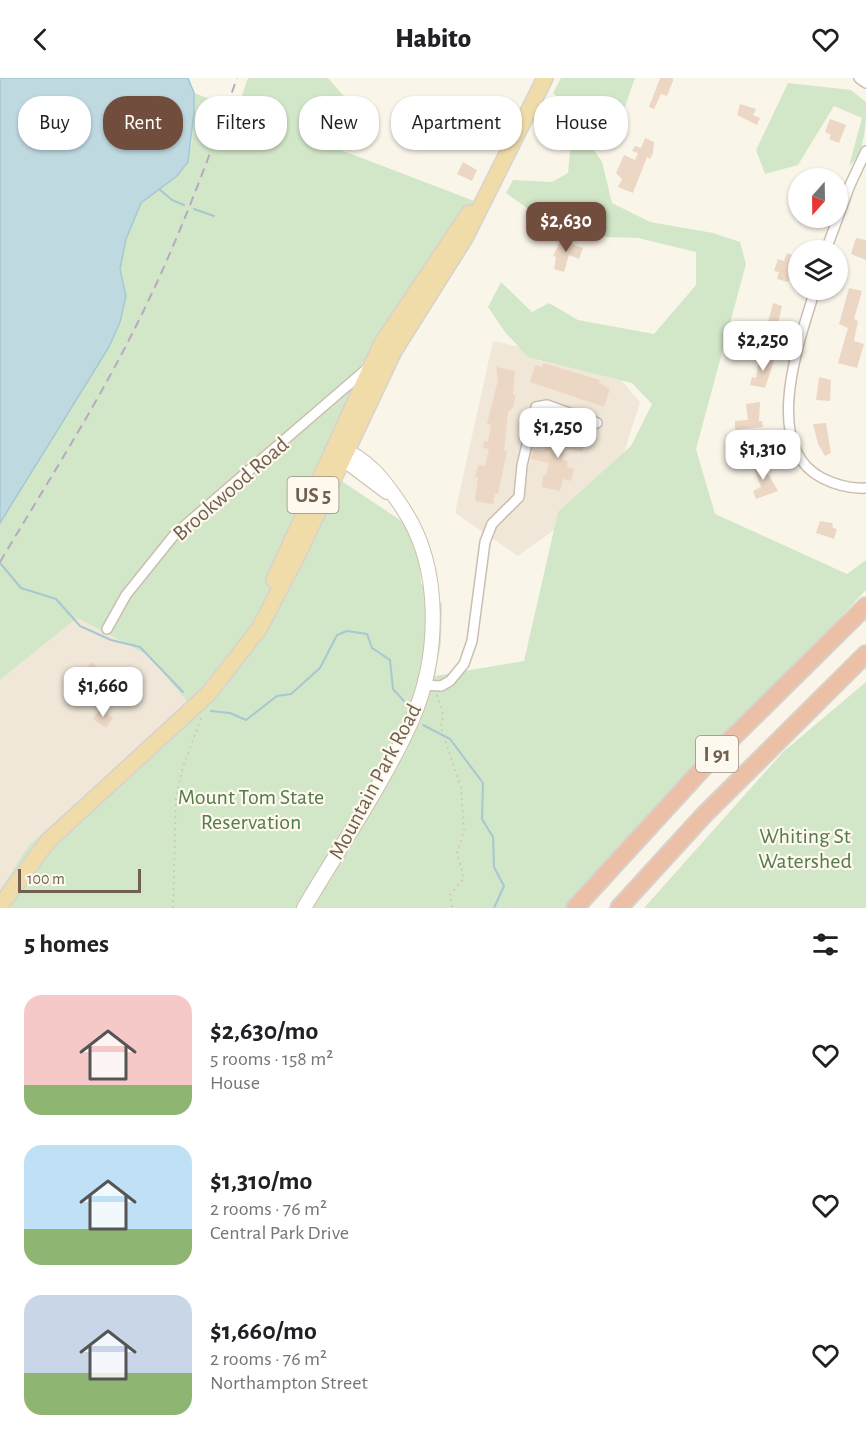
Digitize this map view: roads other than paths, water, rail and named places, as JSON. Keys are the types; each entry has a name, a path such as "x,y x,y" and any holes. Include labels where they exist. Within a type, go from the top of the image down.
{"highway":[{"name":"I 91","path":"575,908 715,755 866,606"},
{"name":"I 91","path":"620,908 704,815 866,654"}],"main road":[{"name":"US 5","path":"0,906 48,840 201,700 238,658 394,351 465,238 545,78"},
{"name":"US 5","path":"342,452 373,363 397,318 498,171"}],"street":[{"path":"859,78 866,83"},
{"path":"830,240 866,151"},
{"path":"812,300 800,334 792,374 789,407 791,436 797,457 810,472 832,483 855,489 866,488"},
{"name":"Brookwood Road","path":"107,629 126,595 175,534 373,363"},
{"path":"428,686 450,681 464,664 472,641 485,542 492,524 519,497 522,465 536,406 547,405 597,423"},
{"name":"Mountain Park Road","path":"304,908 400,741 428,686 430,580 423,548 404,509 342,452"}],"water":[{"path":"0,78 188,78 194,93 194,113 188,162 177,176 141,203 126,239 120,269 126,296 120,322 109,347 0,523"}],"waterway":[{"path":"159,189 172,200 184,205"},
{"path":"194,209 214,216"},
{"path":"0,563 21,588 56,599 80,626 111,640 140,647 183,692"},
{"path":"211,711 230,713 246,720 277,696 291,694 320,668 337,635 347,631 367,634 372,648 390,660 393,689 404,701"},
{"path":"423,725 450,739 483,783 482,819 493,837 494,867 504,886 494,908"}],"railway":[{"path":"0,562 89,414 138,322 191,202 237,78"}],"park label":[{"name":"Mount Tom State Reservation","path":"251,808"},
{"name":"Whiting St Watershed","path":"805,848"}]}
